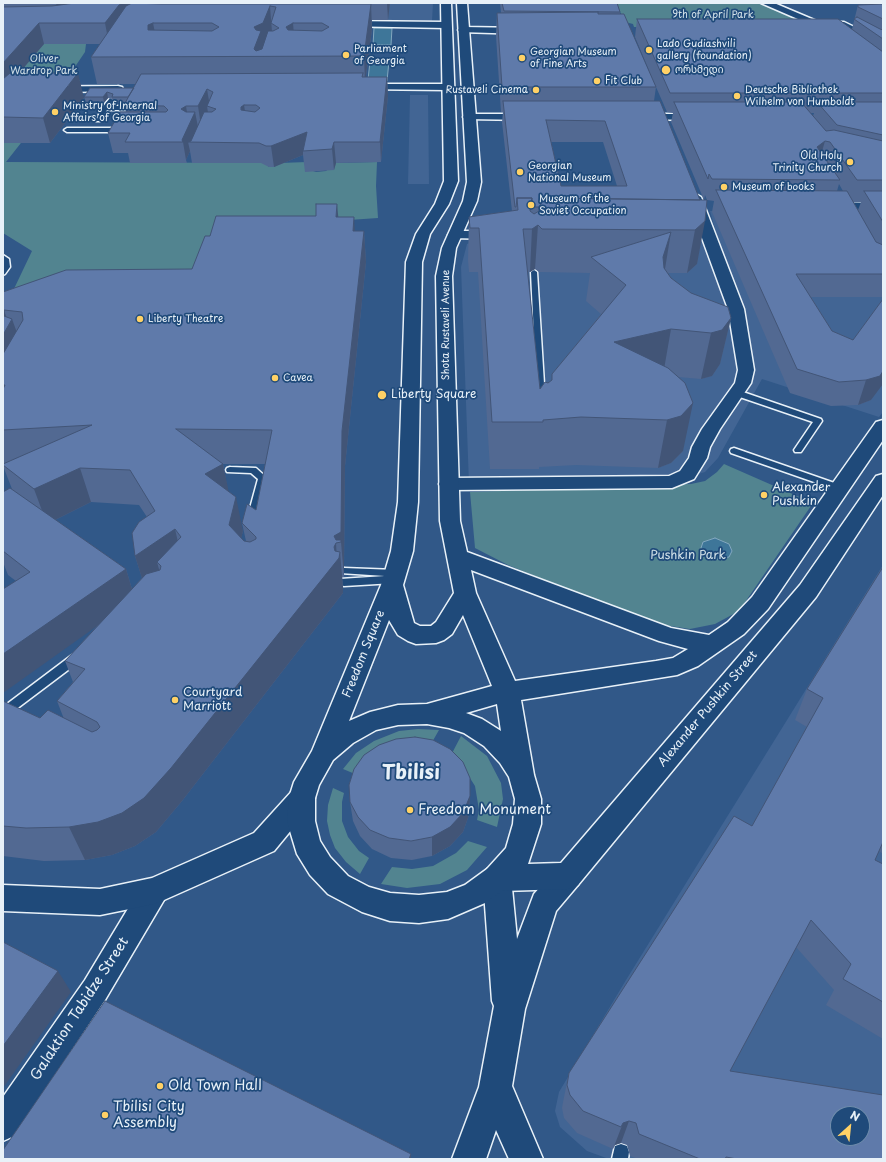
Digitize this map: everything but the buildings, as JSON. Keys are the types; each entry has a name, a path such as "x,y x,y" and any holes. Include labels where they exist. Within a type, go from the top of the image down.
{"main road":[{"path":"446,3 448,87"},
{"name":"Shota Rustaveli Avenue","path":"456,556 450,521 448,484 444,276 449,248 470,201 474,182 462,3"},
{"name":"Freedom Square","path":"448,87 451,180 442,204 423,234 414,262 408,502 402,551 394,579 323,755 307,782 302,798 301,821 307,845 320,866 338,885 362,899 390,907 419,909 448,905 475,894 497,878 518,855 527,824 528,799 521,775 507,692 465,593 456,556"},
{"path":"456,556 667,635 690,641 713,644 736,628 760,603 883,426"},
{"name":"Alexander Pushkin Street","path":"509,1009 544,904 808,591 883,480"},
{"path":"394,579 402,622 406,630 416,635 436,634 444,628 465,593"},
{"name":"Freedom Square","path":"427,714 507,692 677,666 690,660 713,644"},
{"name":"Freedom Square","path":"323,755 344,736 370,722 398,715 427,714 457,720 474,726 493,739 509,755 521,775"},
{"path":"3,898 100,902 154,891 264,842 302,798"},
{"path":"469,1159 495,1087 509,1009 497,878 568,876"},
{"path":"495,1087 526,1159"}],"street":[{"path":"766,3 822,26 837,34"},
{"path":"333,24 446,25"},
{"path":"803,30 841,24 881,44"},
{"path":"463,30 534,31"},
{"path":"84,89 92,78"},
{"path":"353,88 448,87"},
{"path":"3,90 128,89"},
{"path":"657,105 663,122"},
{"path":"469,117 545,117"},
{"path":"630,117 663,122 708,117"},
{"path":"448,484 672,482 687,475 698,458 701,447 711,429 743,383 746,370 737,317 704,237 704,206 689,185"},
{"path":"814,206 843,201 883,207"},
{"path":"843,201 853,219"},
{"path":"455,234 511,235"},
{"name":"Galaktion Tabidze Street","path":"3,1124 95,990 154,891"}],"lane":[{"path":"98,120 110,100"},
{"path":"128,115 135,102"},
{"path":"104,108 132,108"},
{"path":"120,128 124,121"},
{"path":"67,130 113,130 128,128"},
{"path":"3,257 6,259 7,267 3,273"},
{"path":"534,272 542,411"},
{"path":"737,393 818,420 798,450"},
{"path":"734,451 840,488"},
{"path":"230,470 253,470 263,478 250,530"},
{"path":"344,571 394,579"},
{"path":"344,582 394,579"},
{"path":"6,711 84,652"},
{"path":"6,711 22,717"}],"shaded area":[{"path":"256,3 433,3 432,21 249,22"},
{"path":"374,28 392,28 391,45 373,45"},
{"path":"370,61 389,61 387,81 368,80"},
{"path":"410,95 428,95 429,184 408,184"},
{"path":"710,211 843,211 883,269 883,412 879,417 762,379 718,458 705,472 691,476 469,484 461,267 467,244 482,237 718,239"},
{"path":"715,538 729,544 732,551 729,557 714,559 702,551 701,548 703,542"},
{"path":"883,565 883,1159 609,1159 587,1151 560,1127 555,1111 559,1092 626,980"}],"green space":[{"name":"9th of April Park","path":"616,3 758,3 810,24 756,28 634,27 633,24 625,22"},
{"name":"Oliver Wardrop Park","path":"28,43 86,44 85,52 66,80 80,80 76,85 3,72"},
{"path":"3,122 28,134 6,162 265,163 269,167 274,167 280,163 307,162 313,171 316,172 326,171 335,163 377,162 376,186 378,218 349,220 192,278 12,293 32,251 3,233"},
{"name":"Pushkin Park","path":"724,464 813,503 739,611 715,624 690,629 664,625 508,565 475,548 470,492 691,484 705,481 717,472"},
{"path":"418,729 439,730 427,751 355,774 343,769 356,753 374,741 399,731"},
{"path":"461,736 487,756 501,783 503,799 497,827 477,820 479,810 475,786 468,775 449,759"},
{"path":"333,788 344,793 342,802 342,821 348,837 359,851 369,858 360,874 346,862 335,848 330,835 327,821 328,805"},
{"path":"468,841 487,847 467,870 440,884 407,888 381,884 392,867 412,869 433,866 456,853"}],"place":[{"name":"Lado Gudiashvili gallery (foundation)","path":"649,50"},
{"name":"Parliament of Georgia","path":"346,55"},
{"name":"Georgian Museum of Fine Arts","path":"522,58"},
{"name":"ორსმედი","path":"666,70"},
{"name":"Fit Club","path":"597,81"},
{"name":"Rustaveli Cinema","path":"536,90"},
{"name":"Deutsche Bibliothek Wilhelm von Humboldt","path":"737,96"},
{"name":"Ministry of Internal Affairs of Georgia","path":"55,112"},
{"name":"Old Holy Trinity Church","path":"850,162"},
{"name":"Georgian National Museum","path":"520,172"},
{"name":"Museum of books","path":"724,187"},
{"name":"Museum of the Soviet Occupation","path":"531,205"},
{"name":"Liberty Theatre","path":"140,319"},
{"name":"Cavea","path":"275,378"},
{"name":"Liberty Square","path":"382,395"},
{"name":"Alexander Pushkin","path":"764,495"},
{"name":"Courtyard Marriott","path":"175,700"},
{"name":"Freedom Monument","path":"410,810"},
{"name":"Old Town Hall","path":"160,1086"},
{"name":"Tbilisi City Assembly","path":"105,1115"}],"district":[{"name":"Tbilisi","path":"411,773"}]}
